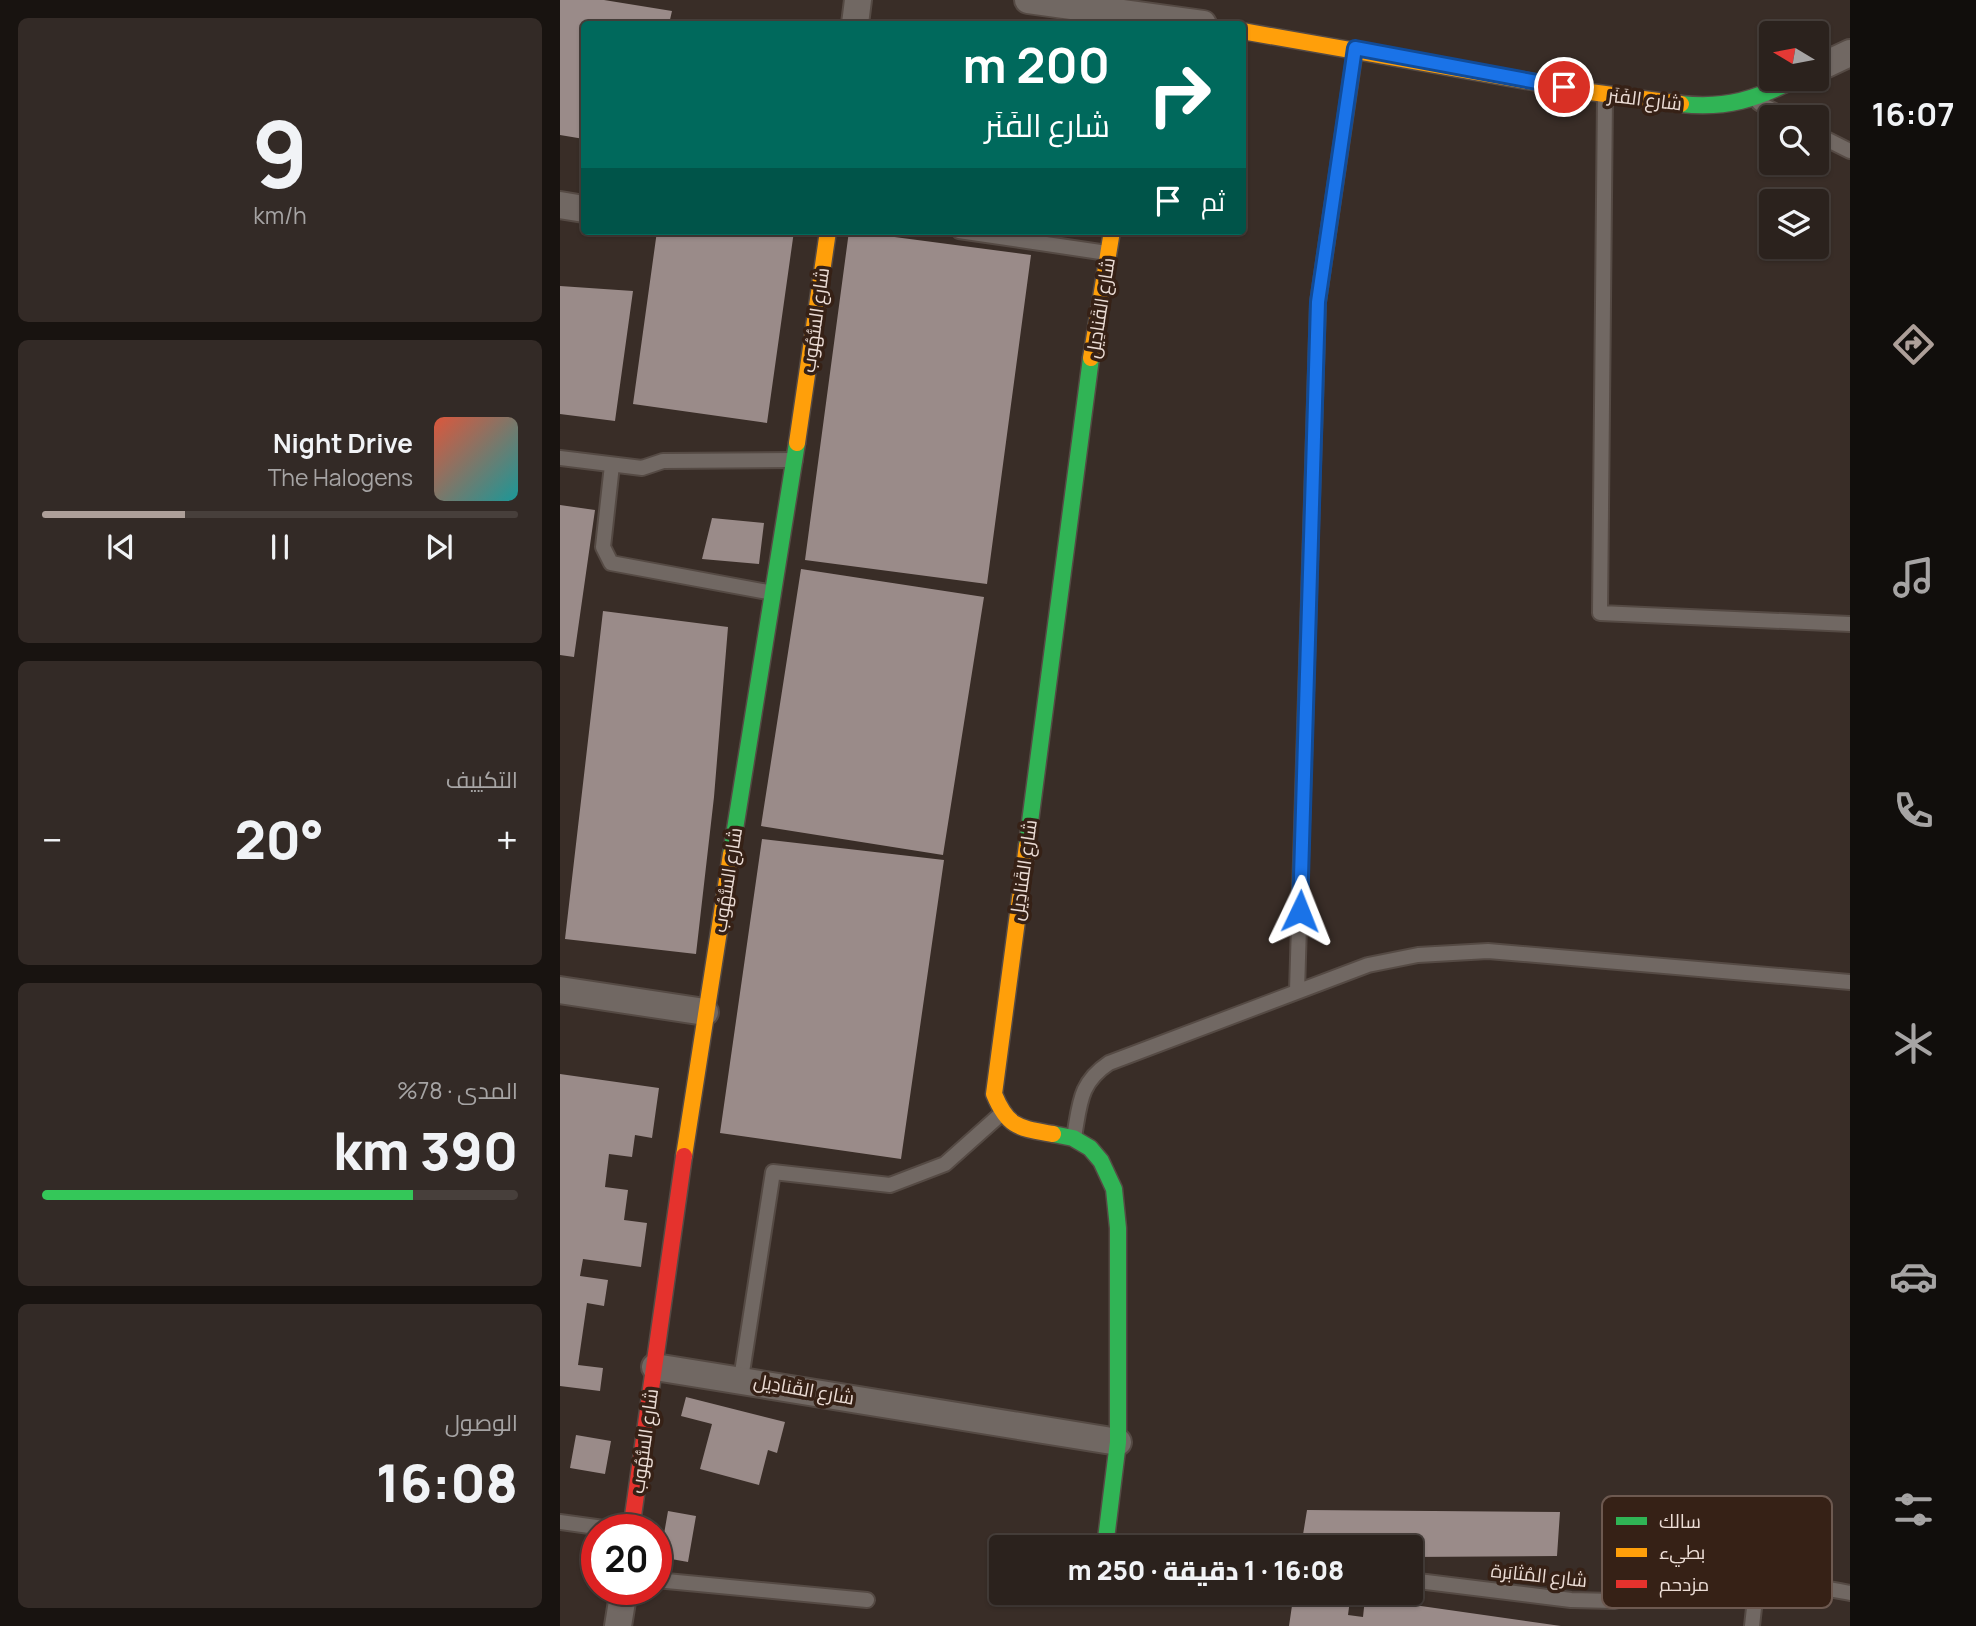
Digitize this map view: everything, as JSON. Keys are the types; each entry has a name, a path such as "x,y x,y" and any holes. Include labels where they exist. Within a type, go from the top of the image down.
{"street":[{"path":"856,21 859,0"},
{"path":"1028,0 1147,13 1188,21"},
{"name":"شارع الفَنَر","path":"1246,32 1355,48 1605,93 1701,106 1753,100 1771,91"},
{"path":"1829,63 1850,53"},
{"path":"560,205 581,208"},
{"name":"شارع السُّهُوب","path":"633,1514 705,1012 795,460 827,235"},
{"name":"شارع القَنادِيل","path":"1002,1113 994,1094 995,1073 1087,386 1111,235"},
{"path":"560,990 705,1012"},
{"path":"1002,1113 1017,1128 1073,1138 1090,1148 1101,1161 1114,1189 1118,1228 1118,1442 1106,1535"},
{"name":"شارع القَنادِيل","path":"655,1367 1118,1442"},
{"path":"618,1626 621,1605"}],"lane":[{"path":"1297,991 1318,302 1355,48"},
{"path":"1605,93 1600,613 1850,624"},
{"path":"1753,100 1763,105"},
{"path":"1829,140 1850,151"},
{"path":"986,235 1108,254"},
{"path":"560,458 642,468 663,461 695,459 795,460"},
{"path":"612,465 603,547 611,563 773,593"},
{"path":"1073,1138 1084,1086 1093,1073 1109,1063 1368,965 1418,955 1488,951 1850,982"},
{"path":"741,1379 773,1172 890,1185 945,1164 1002,1113"},
{"path":"560,1522 581,1525"},
{"path":"672,1582 867,1600"},
{"name":"شارع المُثابَرة","path":"1423,1582 1571,1600 1602,1601"},
{"path":"1832,1590 1850,1593"},
{"path":"1752,1626 1754,1608"}],"building":[{"path":"560,0 604,0 672,11 670,21 581,21 581,138 560,135"},
{"path":"656,235 793,235 767,423 633,404"},
{"path":"848,235 879,235 1031,255 987,584 805,560"},
{"path":"560,286 633,291 615,421 560,414"},
{"path":"560,505 595,510 574,657 560,655"},
{"path":"712,518 764,523 759,564 702,559"},
{"path":"801,569 984,597 943,855 761,826"},
{"path":"603,611 728,627 714,797 696,954 565,939"},
{"path":"762,839 944,860 901,1159 720,1133"},
{"path":"560,1074 659,1088 652,1138 635,1135 632,1157 609,1154 605,1187 628,1190 624,1220 647,1223 641,1267 583,1259 580,1276 608,1280 604,1306 587,1303 578,1365 603,1368 600,1391 560,1386"},
{"path":"686,1397 785,1422 777,1453 768,1450 759,1485 700,1469 712,1424 681,1416"},
{"path":"576,1435 611,1441 605,1474 570,1468"},
{"path":"1307,1510 1560,1512 1557,1556 1423,1557 1423,1535 1303,1535"},
{"path":"668,1511 696,1516 688,1562 672,1559 672,1514 667,1514"},
{"path":"1292,1605 1349,1605 1348,1615 1363,1617 1364,1605 1414,1605 1561,1626 1289,1626"}],"traffic: fast":[{"path":"1681,104 1727,104 1770,91"},
{"path":"1027,845 1091,358"},
{"path":"731,854 797,443"},
{"path":"1053,1134 1073,1138 1090,1148 1101,1161 1114,1189 1118,1228 1118,1442 1106,1535"}],"traffic: slow":[{"path":"1246,32 1590,92 1681,104"},
{"path":"797,443 827,235"},
{"path":"1091,358 1111,235"},
{"path":"1027,845 994,1094 1004,1114 1016,1125 1053,1134"},
{"path":"684,1156 731,854"}],"traffic: jam":[{"path":"633,1514 684,1156"}],"route":[{"path":"1300,911 1318,302 1355,48 1564,87"}]}
